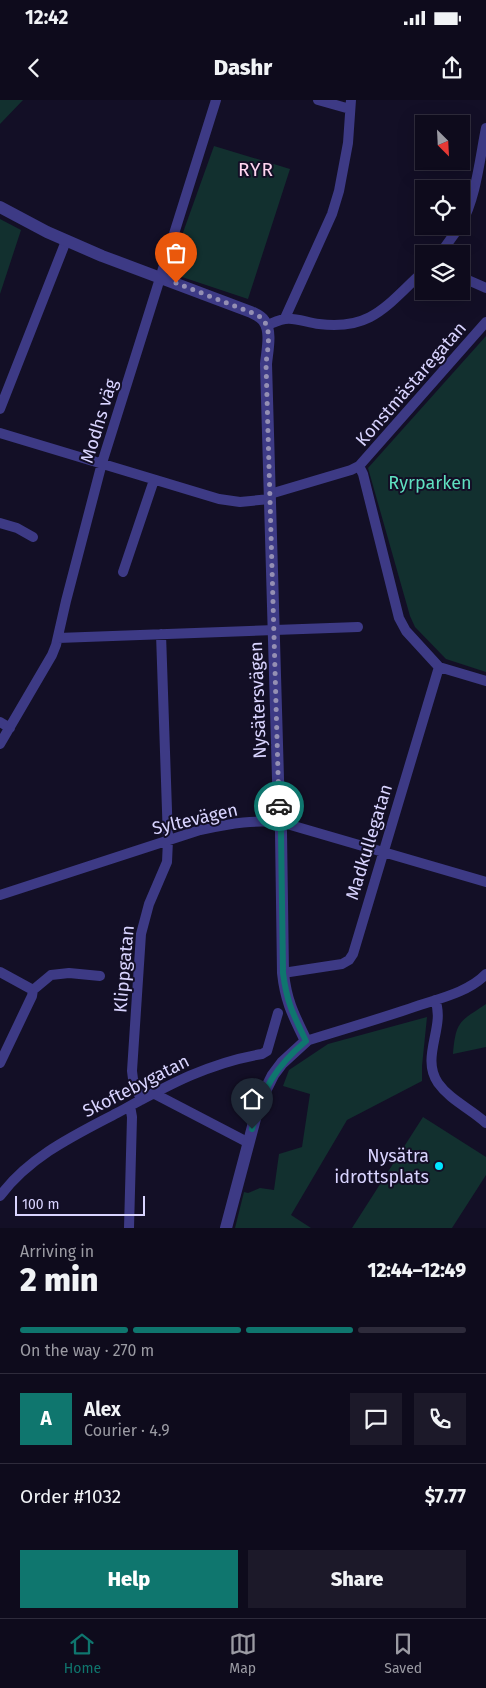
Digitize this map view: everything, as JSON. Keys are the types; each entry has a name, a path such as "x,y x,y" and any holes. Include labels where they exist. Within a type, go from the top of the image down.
{"street":[{"name":"Modhs väg","path":"0,744 52,655 58,638 102,464 216,100"},
{"path":"285,318 332,214 340,191 348,143 351,105 318,100"},
{"path":"470,205 481,179 486,128"},
{"path":"0,206 66,241 259,316 266,326 285,318 318,324 352,325 378,314 415,280"},
{"path":"0,409 66,241"},
{"path":"470,281 486,288"},
{"name":"Konstmästaregatan","path":"486,322 359,466 363,474 399,618 406,631 439,666 486,681"},
{"name":"Nysätersvägen","path":"266,326 268,334 266,364 283,973 290,1008 306,1041"},
{"path":"0,433 219,499 240,502 270,496 359,466"},
{"path":"122,572 154,480"},
{"path":"0,523 17,528 33,538"},
{"path":"58,638 358,627"},
{"name":"Klippgatan","path":"141,1100 132,1071 141,934 148,904 167,862 168,840 160,634"},
{"name":"Madkullegatan","path":"283,973 342,964 349,960 353,954 439,666"},
{"path":"0,722 10,728"},
{"name":"Syltevägen","path":"0,895 168,840 221,826 252,822 280,822 486,882"},
{"path":"0,972 33,990"},
{"path":"0,1063 32,996 33,990 51,975 69,973 100,976"},
{"path":"226,1228 256,1116 273,1075 282,1063 306,1041 399,1014 473,985 486,974"},
{"path":"435,1000 438,1010 431,1065 433,1074 443,1090 486,1122"},
{"name":"Skoftebygatan","path":"0,1196 10,1182 49,1150 153,1093 197,1072 267,1051 278,1013"},
{"path":"153,1093 249,1143"},
{"path":"129,1228 132,1116 130,1106"}],"green space":[{"path":"0,100 23,100 0,124"},
{"path":"214,146 290,169 248,299 176,275 171,266"},
{"path":"0,219 21,230 0,294"},
{"name":"Ryrparken","path":"486,336 486,672 446,659 415,627 410,616 368,468"},
{"path":"486,1004 486,1047 453,1054 456,1035 461,1023"},
{"path":"427,1017 422,1081 347,1120 291,1215 311,1228 235,1228 244,1192 248,1193 260,1188 274,1190 279,1154 302,1147 310,1094 283,1086 289,1070 328,1044"},
{"name":"Nysätra idrottsplats","path":"423,1117 486,1157 486,1175 452,1228 352,1228"}],"way so far":[{"path":"176,283 259,316 264,320 268,334 266,364 279,806"}],"place":[{"name":"Nysätra idrottsplats","path":"439,1166"}],"district":[{"name":"RYR","path":"256,169"}],"route":[{"path":"252,1129 265,1091 273,1075 282,1063 306,1041 290,1008 283,973 279,806"}]}
